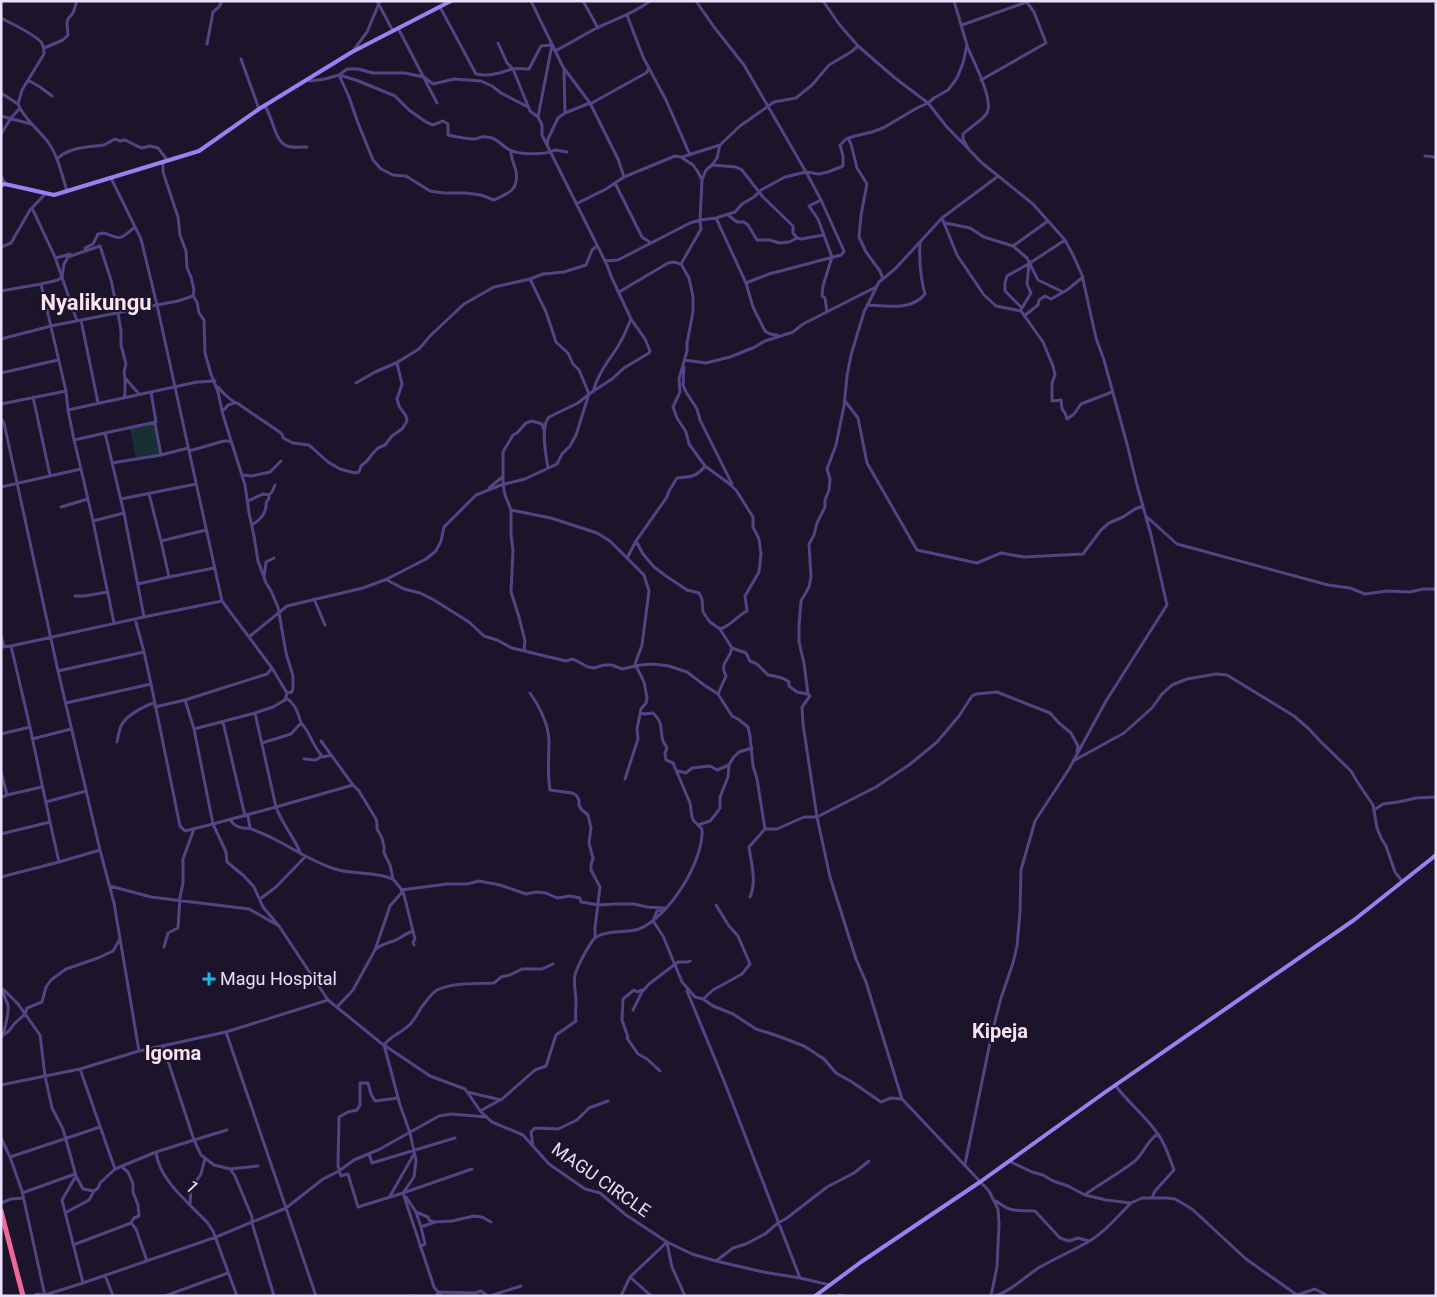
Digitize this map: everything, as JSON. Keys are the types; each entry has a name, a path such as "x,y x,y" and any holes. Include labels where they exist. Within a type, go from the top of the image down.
{"highway":[{"path":"2,1214 23,1296"}],"main road":[{"path":"3,184 54,195 199,151 259,108 352,52 451,1"},
{"path":"815,1296 861,1262 980,1182 1115,1085 1354,920 1436,855"}],"street":[{"path":"44,48 64,40 68,35 68,19 74,13 77,1"},
{"path":"216,1 219,7"},
{"path":"207,44 213,12 222,1"},
{"path":"531,1 564,69 590,104 618,159 624,177"},
{"path":"583,1 598,28"},
{"path":"555,51 641,8 650,1"},
{"path":"696,1 714,28 744,64 821,200 844,251 841,255 770,274 746,283"},
{"path":"823,1 858,46 928,104 946,126 982,163 1033,204 1065,240 1083,277 1096,338 1104,360 1136,485 1146,515 1167,605 1106,701 1076,756 1035,821 1021,870 1017,946 992,1033 965,1164"},
{"path":"954,1 967,45 989,100 987,114 963,134 963,139 969,150"},
{"path":"379,2 393,31"},
{"path":"352,52 366,32 379,2"},
{"path":"962,25 1027,2 1034,12 1046,43 982,80"},
{"path":"440,7 476,74 485,76 508,72 513,69 529,69 541,46 552,45"},
{"path":"627,15 643,57 666,100 690,155"},
{"path":"1,18 36,37 44,48 44,54 22,90 19,106 1,134"},
{"path":"398,28 437,103"},
{"path":"498,43 507,63 513,69 530,111 538,117 542,125 542,135 547,146 598,246 631,319 645,338 650,351 578,403 545,420 544,430 548,468"},
{"path":"538,117 552,45"},
{"path":"605,261 618,260 690,223 735,212 742,204 759,192 785,177 806,172 819,174 843,166 840,145 848,138 883,128 928,104 948,90 957,78 967,45"},
{"path":"682,158 720,145 740,126 768,105 796,98 829,65 858,46"},
{"path":"241,58 259,108"},
{"path":"547,146 558,118 565,113 590,104 646,73 649,68"},
{"path":"305,80 311,82 339,74 347,69 358,69 373,72 404,73 424,77 433,84 454,79 481,81 492,86 501,94 528,107"},
{"path":"564,69 565,113"},
{"path":"339,74 395,96 409,110 426,122 433,125 443,121 448,124 448,135 476,139 486,136 494,138 511,151 520,153 543,154 555,150 567,152"},
{"path":"339,74 373,160 381,169 393,175 406,176 430,191 444,193 466,192 494,200 511,191 516,184 516,170 511,151"},
{"path":"28,80 52,96"},
{"path":"1,93 19,106 48,143 57,159 67,191"},
{"path":"264,105 269,111 277,136 282,143 288,147 306,146"},
{"path":"1,116 32,124"},
{"path":"848,138 857,168 867,184 859,237 866,252 883,278"},
{"path":"57,159 63,153 70,152 76,148 105,144 115,139 125,140 142,148 150,146 158,148 166,161 162,172 178,217 180,235 186,251 187,268 191,276 194,296 199,313 204,320 205,353 210,374 215,383 231,401 281,433 286,440 309,445 328,462 340,469 355,473 359,472 361,466 378,448 384,446 392,436 402,429 407,420 397,399 402,384 397,363"},
{"path":"681,264 701,229 702,180 706,170 717,158 720,145"},
{"path":"576,204 624,177 675,156 682,158 692,165 702,180"},
{"path":"1425,156 1436,157"},
{"path":"712,165 736,167 742,170 759,192 792,226 793,233 797,238"},
{"path":"1,175 3,184"},
{"path":"998,177 942,218 895,269 878,282 864,312 851,355 845,401 836,445 827,469 830,479 829,490 825,500 825,507 809,544 811,577 809,587 801,601 799,614 799,642 808,694 810,696 802,707 803,724 817,817 830,877 856,959 866,982 902,1099 989,1191 998,1209 999,1248 993,1296 1004,1293 1041,1266 1089,1241 1104,1230 1131,1203 1142,1198 1176,1199 1192,1209 1246,1259 1296,1295 1315,1289 1328,1296"},
{"path":"111,178 141,239 222,601 272,668 287,693 285,700 274,707 194,729"},
{"path":"615,183 642,237 650,243"},
{"path":"1,247 11,242 32,208 46,193"},
{"path":"821,200 809,206 818,219 832,257 822,296 825,298 827,312"},
{"path":"32,208 56,258 79,321 98,403"},
{"path":"728,215 737,222 744,222 748,225 757,240 770,240 779,244 797,238 824,235"},
{"path":"716,218 746,283 752,307 765,331 770,334 780,335"},
{"path":"942,218 957,255 984,295 996,306 1021,310"},
{"path":"1013,246 1048,221"},
{"path":"944,223 970,228 984,237 1013,246 1030,263 1038,280 1064,292"},
{"path":"56,258 69,255 93,244 98,234 104,233 120,238 135,227"},
{"path":"1065,240 1007,276 1004,290 1021,310 1043,342 1055,375 1052,383 1052,401 1061,400 1062,409 1068,419 1081,404 1112,392"},
{"path":"868,305 898,307 920,300 924,294 919,262 920,242"},
{"path":"1,291 58,280 62,277 64,264 68,257 100,246 112,286 121,331 121,345 126,364 124,372 126,393 124,398"},
{"path":"356,383 397,363 418,349 464,304 494,287 543,274 564,272 586,265 592,250 598,246"},
{"path":"619,292 668,263 681,264 689,278 693,298 692,324 679,379 680,392 673,407 677,418 686,432 689,444 706,466 733,488 745,502 753,517 753,527 759,539 761,554 759,572 745,596 747,610 727,627 720,629"},
{"path":"1021,310 1030,293 1027,284 1030,263"},
{"path":"1024,316 1038,305 1038,300 1045,296 1051,299 1064,292 1083,277"},
{"path":"530,279 546,312 556,342 568,353 591,393"},
{"path":"41,284 66,391 74,440 114,623"},
{"path":"684,360 706,363 743,353 765,341 793,332 803,324 876,287"},
{"path":"1,339 51,326 178,301 194,296"},
{"path":"486,490 526,479 557,464 576,435 596,381 616,350 631,319"},
{"path":"1,373 58,360"},
{"path":"684,360 684,385 686,392 697,409 700,420 733,488"},
{"path":"125,378 140,394"},
{"path":"68,410 175,386 197,382 215,383"},
{"path":"215,383 245,485 258,561 279,612 286,653 293,676 294,688 292,692 287,693"},
{"path":"1,404 66,391"},
{"path":"151,392 161,455"},
{"path":"33,397 50,475"},
{"path":"845,401 858,418 867,463 918,550 977,563 1001,553 1024,557 1083,554 1101,530 1109,523 1143,506"},
{"path":"222,410 228,405 235,403"},
{"path":"1,419 4,423 50,637 110,886 139,1051"},
{"path":"524,651 519,617 511,592 513,550 511,510 502,485 504,452 513,435 526,423 532,421 542,424 544,430"},
{"path":"74,440 155,423"},
{"path":"105,433 124,513 144,617"},
{"path":"224,441 230,435"},
{"path":"112,463 188,450 224,441 229,441 232,444"},
{"path":"242,475 252,476 270,472 281,461"},
{"path":"627,558 677,478 689,478 702,471 706,466"},
{"path":"1,487 81,469"},
{"path":"249,637 287,606 364,588 418,564 436,551 441,541 444,527 476,495 501,480 502,476"},
{"path":"121,499 196,484"},
{"path":"252,525 265,513 266,503 275,485"},
{"path":"149,494 169,577"},
{"path":"248,501 263,494 269,495"},
{"path":"61,507 88,500"},
{"path":"511,510 550,518 598,532 610,541 644,575 648,584 649,591 642,644 635,664 644,682 647,698 646,703 641,708 637,728 638,739 625,779"},
{"path":"93,521 124,513"},
{"path":"1146,515 1177,544 1328,585 1350,588 1365,594 1436,589"},
{"path":"161,541 206,530"},
{"path":"636,541 643,554 666,576 687,590 699,593 702,599 703,612 710,622 720,629 732,648 746,653 750,661 757,664 768,676 784,679 797,692 808,694"},
{"path":"264,578 266,562 274,558"},
{"path":"138,584 214,568"},
{"path":"387,579 404,589 420,593 434,600 469,622 484,636 512,648 566,661 573,659 588,667 612,665 625,669 653,664 688,672 718,694 732,716 748,727 765,829"},
{"path":"74,596 108,592"},
{"path":"314,599 325,625"},
{"path":"1,635 2,647 11,646 222,601"},
{"path":"135,619 151,684 180,826 185,831 353,786"},
{"path":"11,646 59,862"},
{"path":"718,694 726,676 722,670 723,666 731,654 732,648"},
{"path":"58,671 144,652"},
{"path":"117,742 121,724 144,706 185,700 267,674 272,668"},
{"path":"1071,764 1076,759 1124,733 1152,708 1162,694 1172,685 1187,679 1216,674 1227,676 1294,716 1351,771 1373,805 1377,828 1386,846 1395,872 1402,881"},
{"path":"66,703 151,684"},
{"path":"750,897 753,888 753,877 749,847 765,829 777,829 804,817 817,817 876,787 909,765 941,738 964,710 972,696 976,694 997,692 1050,713 1058,723 1071,733 1078,746 1076,756"},
{"path":"480,1111 501,1100 535,1070 546,1066 556,1035 576,1020 574,976 595,938 599,905 600,887 591,870 593,858 589,843 591,828 588,815 581,809 576,795 550,790 547,728 530,693"},
{"path":"286,698 291,701 317,752 322,756"},
{"path":"185,700 194,729 213,824 226,852 227,862 254,887 264,907 279,926 328,1000 384,1045 430,1076 465,1089 467,1092 501,1100"},
{"path":"255,713 276,807 301,854"},
{"path":"595,938 606,934 639,929 653,921 667,908 681,890 694,863 702,838 702,829 692,817 690,803 673,762 666,760 665,753 667,748 664,742 662,726 653,713 640,713"},
{"path":"223,722 250,828"},
{"path":"262,743 292,734 302,723"},
{"path":"1,734 30,727"},
{"path":"32,739 72,729"},
{"path":"321,741 353,786 359,791 376,819 377,829 384,846 384,853 390,866 392,880"},
{"path":"677,771 679,773 686,773 692,768 710,766 717,770 728,764 739,752 752,748"},
{"path":"304,759 316,760 322,756 331,755"},
{"path":"698,825 710,821 720,808 720,797 728,777 728,764"},
{"path":"1,772 7,795"},
{"path":"1,797 42,787"},
{"path":"46,802 86,791"},
{"path":"1374,812 1374,809 1383,804 1416,798 1436,797"},
{"path":"231,820 233,824 245,829 250,828 334,869 385,876 392,880 402,891 415,939 414,945"},
{"path":"1,834 50,822"},
{"path":"164,946 168,933 178,928 180,901 184,883 183,858 195,829"},
{"path":"1,877 100,850"},
{"path":"260,899 276,887 305,856"},
{"path":"338,1008 353,990 375,950 390,906 402,891 448,884 468,884 479,881 500,885 526,894 546,893 557,898 577,896 581,902 599,905 634,904 667,908"},
{"path":"110,886 151,897 249,909 279,926"},
{"path":"703,1000 713,990 742,974 750,964 738,936 729,926 716,905"},
{"path":"653,921 663,936 724,1080 800,1278"},
{"path":"375,950 387,942 413,931"},
{"path":"2,1037 10,1032 27,1008 42,1002 46,987 51,980 66,969 113,951 120,939"},
{"path":"633,1010 642,992 649,984 680,962 690,961"},
{"path":"403,1192 414,1177 416,1160 410,1132 398,1098 384,1045 389,1037 407,1028 418,1010 435,991 449,986 494,984 501,977 522,969 542,969 553,964"},
{"path":"2,988 18,1004 40,1035 45,1076 52,1108 63,1129 75,1175 83,1189 94,1191"},
{"path":"2,988 9,1009 2,1037"},
{"path":"686,988 695,997 733,1014 756,1029 804,1046 824,1059 836,1073 881,1102 891,1098 902,1099"},
{"path":"642,992 642,990 638,992 634,990 623,999 622,1020 627,1038 638,1054 647,1059 660,1071"},
{"path":"1,1086 80,1069 139,1051 226,1032 328,1000"},
{"path":"226,1032 316,1296"},
{"path":"162,1046 194,1140 201,1155 214,1165 230,1169 258,1166"},
{"path":"80,1069 115,1169"},
{"path":"398,1098 375,1101 368,1083 360,1083 360,1105 357,1110 339,1117 339,1171 341,1176 348,1174 358,1207 472,1169"},
{"path":"1115,1085 1158,1134 1174,1170 1155,1191 1152,1198"},
{"name":"MAGU CIRCLE","path":"467,1092 480,1111 492,1122 523,1135 549,1164 585,1189 600,1193 626,1215 667,1242 692,1254 716,1261 830,1285"},
{"path":"533,1146 531,1132 535,1128 558,1129 577,1120 590,1108 608,1101"},
{"path":"33,1296 37,1294 45,1295 216,1237 286,1208 323,1179 339,1171 354,1160 369,1154 439,1116 451,1114 487,1117"},
{"path":"10,1157 100,1127"},
{"path":"65,1213 89,1200 100,1183 115,1169 156,1152 227,1130"},
{"path":"1085,1195 1136,1160 1145,1150 1153,1136 1158,1134"},
{"path":"1,1138 10,1157 22,1194 45,1295"},
{"path":"369,1154 372,1163 455,1138"},
{"path":"390,1197 414,1151"},
{"name":"1","path":"156,1152 162,1174 207,1222 216,1237 237,1296"},
{"path":"190,1204 192,1189 201,1174 205,1158"},
{"path":"716,1261 733,1248 746,1244 765,1234 827,1188 854,1173 869,1161"},
{"path":"1009,1161 1085,1195 1114,1202 1131,1203"},
{"path":"73,1245 131,1223 134,1218 139,1216 133,1184 128,1172 122,1166"},
{"path":"230,1169 235,1176 252,1217 252,1223 274,1296"},
{"path":"22,1194 75,1175"},
{"path":"75,1175 62,1200 82,1283"},
{"path":"403,1192 416,1212 421,1227 425,1244 420,1247"},
{"path":"403,1192 420,1247 434,1287 439,1295 481,1291 489,1296 521,1286"},
{"path":"1,1203 11,1199 23,1198"},
{"path":"994,1199 1015,1212 1036,1211 1060,1238 1069,1240 1078,1238 1089,1241"},
{"path":"416,1212 435,1222 452,1222 474,1216 482,1217 491,1222"},
{"path":"421,1227 435,1222"},
{"path":"131,1223 136,1229 147,1261"},
{"path":"621,1296 630,1278 667,1242"},
{"path":"667,1242 672,1267 685,1296"},
{"path":"165,1296 228,1273"},
{"path":"105,1275 113,1296"},
{"path":"630,1278 652,1296"},
{"path":"839,1295 845,1296"}],"green space":[{"path":"155,423 160,454 136,458 130,429"}],"place":[{"name":"Magu Hospital","path":"209,979"}],"district":[{"name":"Nyalikungu","path":"96,302"},
{"name":"Kipeja","path":"1000,1031"},
{"name":"Igoma","path":"173,1053"}]}
